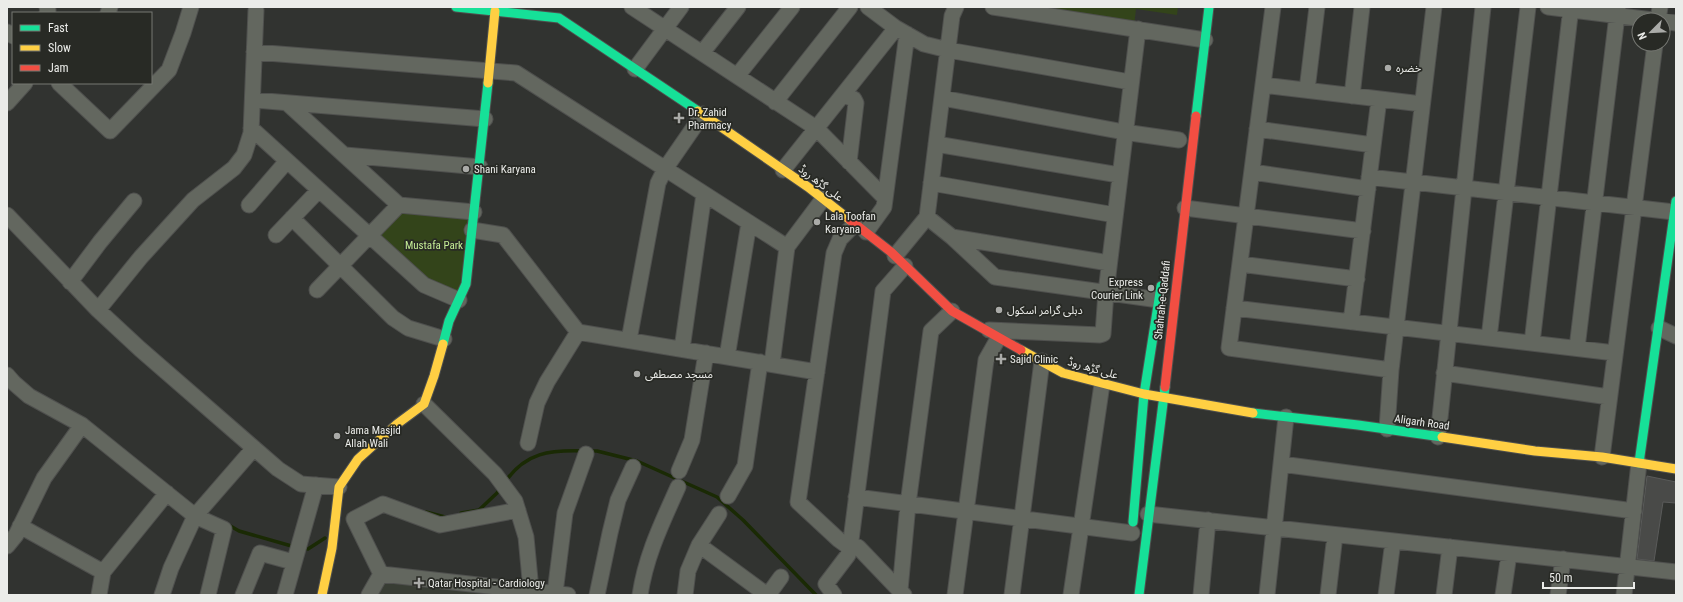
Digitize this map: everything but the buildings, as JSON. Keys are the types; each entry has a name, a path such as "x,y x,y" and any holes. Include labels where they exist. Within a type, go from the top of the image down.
{"main road":[{"name":"علی گڑھ روڈ","path":"456,7 559,18 703,114 823,199 900,261 952,311 1063,373 1102,384 1164,398"},
{"name":"Shahrah-e-Qaddafi","path":"1139,595 1148,514 1164,398 1185,208 1195,38 1209,7"},
{"path":"322,595 332,548 339,488 358,459 397,424 424,404 434,376 449,321 466,284 486,119 495,11"},
{"path":"1638,463 1660,328 1675,206"},
{"name":"Shahrah-e-Qaddafi","path":"1132,537 1144,394 1162,277"},
{"name":"Aligarh Road","path":"1164,398 1234,411 1388,429 1535,451 1602,457 1676,469"}],"street":[{"path":"62,84 110,131 169,70 183,34 190,7"},
{"path":"632,7 816,128 886,198"},
{"path":"635,69 681,7"},
{"path":"702,53 738,7"},
{"path":"737,76 792,7"},
{"path":"776,102 850,7"},
{"path":"868,7 902,31 924,44 948,50 1130,82"},
{"path":"834,595 826,584 848,555 850,548 883,291 927,217 952,16 956,7"},
{"path":"993,7 1195,38"},
{"path":"1273,7 1229,348 1392,370"},
{"path":"1307,90 1317,7"},
{"path":"1352,96 1362,7"},
{"path":"1388,429 1396,327 1434,7"},
{"path":"1438,437 1483,7"},
{"path":"1489,338 1528,7"},
{"path":"1548,7 1617,11 1631,14"},
{"path":"1532,343 1571,8"},
{"path":"98,310 141,257 193,200 234,168 244,155 251,128 256,10"},
{"path":"1577,348 1617,11"},
{"path":"955,595 986,360 993,334 1103,334 1119,174 1138,29"},
{"path":"783,170 843,95 902,31"},
{"path":"902,31 886,198 884,207 860,228 840,239 834,253 798,502 850,548 858,547 902,592"},
{"path":"254,52 516,73 787,247"},
{"path":"1602,457 1654,52"},
{"path":"7,103 24,84"},
{"path":"1263,85 1422,104"},
{"path":"843,95 854,99 856,103 850,162"},
{"path":"942,98 1124,132 1179,140"},
{"path":"1351,322 1379,99"},
{"path":"253,100 486,119"},
{"path":"287,103 399,204 474,212"},
{"path":"629,340 658,182 665,169 703,114"},
{"path":"251,128 424,285 459,300"},
{"path":"1257,129 1373,145"},
{"path":"936,144 1119,174"},
{"path":"345,156 480,167"},
{"path":"249,205 287,161"},
{"path":"1252,172 1369,183 1413,182 1634,207 1675,206"},
{"path":"931,183 1115,215"},
{"path":"276,235 319,190"},
{"path":"682,349 704,194"},
{"path":"728,496 744,466 766,363 787,247 823,199"},
{"path":"70,282 100,242 134,201"},
{"path":"317,290 399,204"},
{"path":"1185,208 1362,231"},
{"path":"7,215 98,310 278,469 301,484 339,488"},
{"path":"927,217 952,237 995,277 1159,300"},
{"path":"292,218 393,318 408,328 444,339"},
{"path":"727,356 749,223"},
{"path":"472,230 503,235 578,332 817,372"},
{"path":"952,237 1109,263"},
{"path":"1240,264 1357,278"},
{"path":"1234,308 1615,353"},
{"path":"902,592 908,504 931,331 952,311"},
{"path":"1660,328 1676,336"},
{"path":"528,443 537,403 547,382 578,332"},
{"path":"679,470 692,440 706,353"},
{"path":"1012,595 1042,362"},
{"path":"1444,373 1609,397"},
{"path":"7,375 30,396 82,425 167,492 224,529 208,595"},
{"path":"1071,595 1102,384"},
{"path":"424,404 495,474 515,501 526,537 531,590"},
{"path":"1267,595 1286,417"},
{"path":"82,425 44,478 12,534 103,572"},
{"path":"162,595 171,568 198,512 254,448"},
{"path":"381,574 561,594 565,513 586,454"},
{"path":"1624,595 1638,463"},
{"path":"1281,464 1634,511"},
{"path":"597,595 618,500 633,467"},
{"path":"285,595 316,485"},
{"path":"640,595 652,544 678,487"},
{"path":"99,595 103,572 167,492"},
{"path":"856,497 1081,525 1132,537"},
{"path":"381,574 354,519 383,504 440,525 518,510"},
{"path":"685,595 688,571 699,545 719,514"},
{"path":"1148,514 1676,572"},
{"path":"1201,595 1208,520"},
{"path":"1328,595 1335,535"},
{"path":"1386,595 1393,541"},
{"path":"699,545 768,595 781,577"},
{"path":"1444,595 1450,547"},
{"path":"243,595 260,553 294,559"},
{"path":"1503,595 1509,554"},
{"path":"1558,595 1562,559"},
{"path":"369,595 381,574"}],"shaded area":[{"name":"Qatar Hospital - Cardiology","path":"381,574 566,595 369,595"}],"green space":[{"path":"1016,7 1178,7 1177,15 1136,9 1134,26"},
{"name":"Mustafa Park","path":"399,205 474,212 459,300 424,285 369,236"}],"waterway":[{"path":"505,482 521,464 540,455 549,452 583,451"},
{"path":"590,451 597,451 637,461 717,497 743,520 816,595"},
{"path":"461,513 479,510 497,493 501,487"},
{"path":"426,512 445,517"},
{"path":"227,524 239,531 295,547"},
{"path":"303,548 308,549 325,538"}],"traffic: fast":[{"path":"456,7 559,18 698,111"},
{"path":"1196,116 1209,7"},
{"path":"443,344 449,321 466,284 488,83"},
{"path":"1639,463 1676,201"},
{"path":"1133,522 1144,394 1161,286"},
{"path":"1139,595 1165,387"},
{"path":"1253,413 1358,425 1442,437"}],"traffic: slow":[{"path":"488,83 495,11"},
{"path":"698,111 808,187 850,220"},
{"path":"322,595 332,548 339,487 358,459 397,424 424,404 443,344"},
{"path":"1021,350 1063,373 1144,394 1253,413"},
{"path":"1442,437 1535,451 1602,457 1676,469"}],"traffic: jam":[{"path":"1165,387 1196,116"},
{"path":"850,220 891,252 952,311 1021,350"}],"place":[{"name":"خضرہ","path":"1388,68"},
{"name":"Dr. Zahid Pharmacy","path":"679,118"},
{"name":"Shani Karyana","path":"466,169"},
{"name":"Lala Toofan Karyana","path":"817,222"},
{"name":"Express Courier Link","path":"1151,288"},
{"name":"دہلی گرامر اسکول","path":"999,310"},
{"name":"Sajid Clinic","path":"1001,359"},
{"name":"مسجد مصطفی","path":"637,374"},
{"name":"Jama Masjid Allah Wali","path":"337,436"},
{"name":"Qatar Hospital - Cardiology","path":"419,583"}]}
